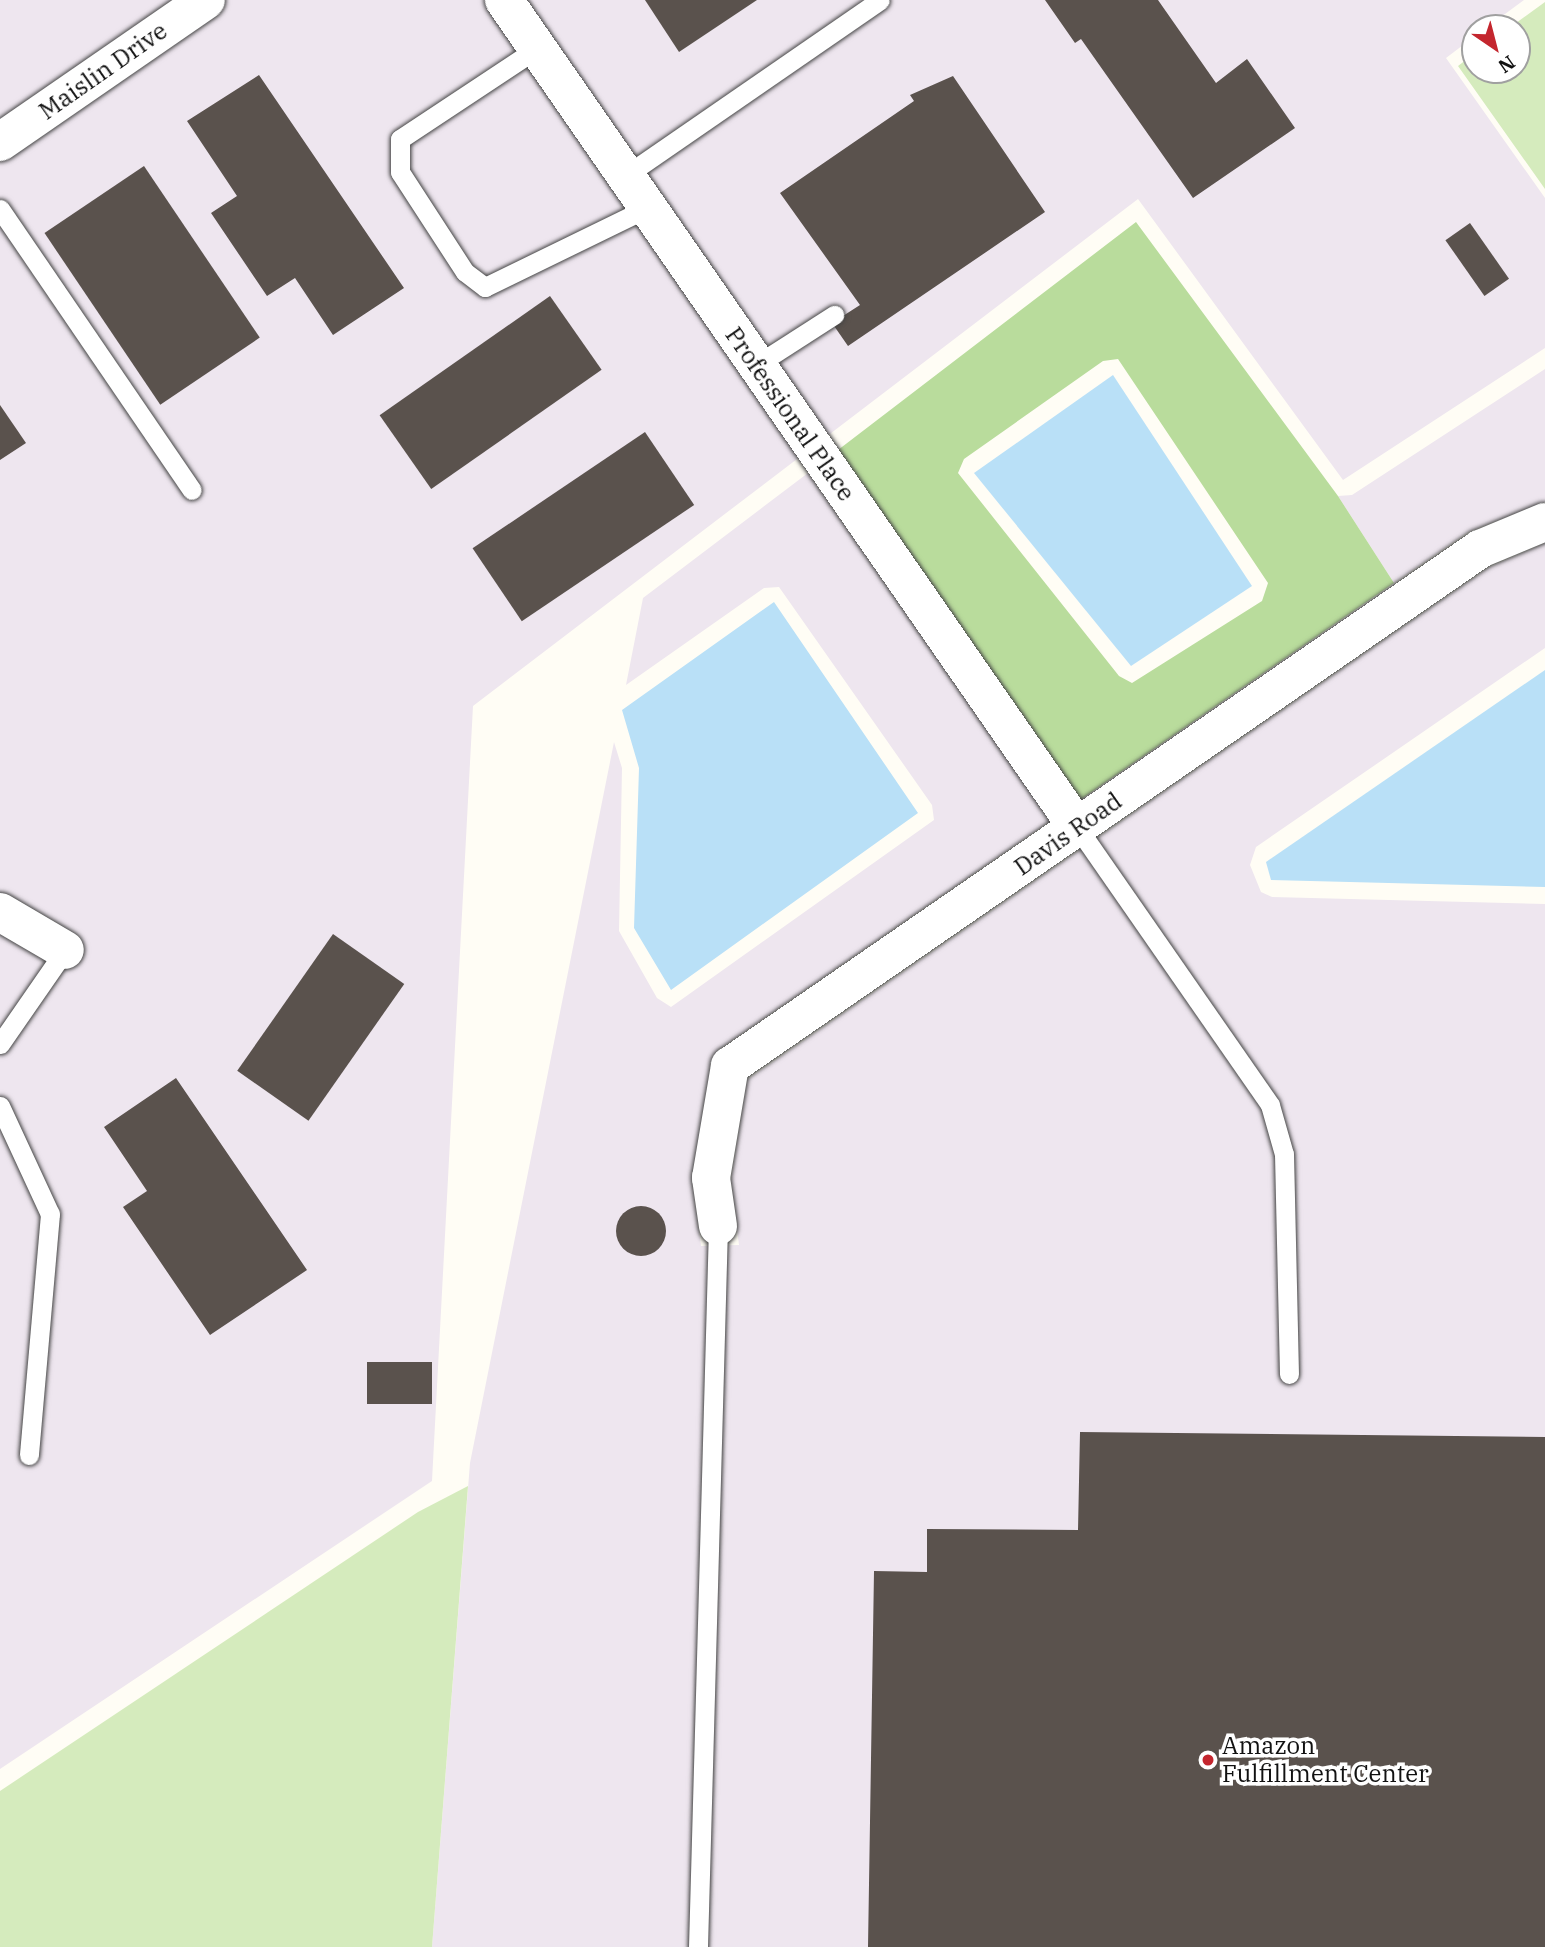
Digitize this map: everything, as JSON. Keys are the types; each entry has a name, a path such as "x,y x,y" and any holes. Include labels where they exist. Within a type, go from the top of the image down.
{"street":[{"name":"Maislin Drive","path":"3,133 205,0"},
{"name":"Professional Place","path":"504,0 622,178 756,365 1077,827"},
{"name":"Davis Road","path":"718,1226 711,1178 730,1066 1480,549 1545,522"},
{"path":"0,912 65,950"}],"lane":[{"path":"622,178 880,0"},
{"path":"536,49 400,139 401,172 465,272 485,287 645,209"},
{"path":"0,209 192,490"},
{"path":"756,365 834,315"},
{"path":"1077,827 1270,1105 1284,1154 1289,1374"},
{"path":"0,1044 65,950"},
{"path":"0,1106 50,1214 29,1455"},
{"path":"698,1947 718,1226"}],"shaded area":[{"path":"0,0 1524,0 1505,14 1461,14 1461,47 1446,58 1461,79 1461,84 1464,84 1545,198 1545,348 1343,480 1138,199 473,706 432,1481 0,1769"},
{"path":"1545,369 1545,502 1468,532 1394,583 1338,496 1352,495"},
{"path":"808,473 1050,821 718,1050 692,1178 701,1246 739,1245 731,1180 747,1080 1490,567 1545,543 1545,648 1256,847 1250,865 1261,892 1272,897 1545,904 1545,1947 432,1947 470,1463 614,742 622,768 619,931 657,998 671,1007 934,820 932,805 779,587 764,588 626,685 643,598"}],"green space":[{"path":"1545,2 1545,189 1471,84 1531,84 1531,14 1528,14"},
{"path":"1136,222 1338,496 1394,583 1080,800 838,450","holes":["1118,359 1268,583 1262,601 1132,683 1119,676 958,473 964,459 1103,361"]},
{"path":"468,1486 432,1947 0,1947 0,1791 418,1512"}],"water":[{"path":"1113,375 1252,586 1131,666 974,473"},
{"path":"774,602 918,813 671,990 634,928 639,768 622,710"},
{"path":"1545,670 1545,887 1271,880 1266,862"}],"building":[{"path":"645,0 757,0 679,52"},
{"path":"1045,0 1158,0 1216,83 1247,59 1295,128 1193,198 1081,39 1075,43"},
{"path":"259,75 404,288 333,335 295,278 267,296 211,213 237,196 187,121"},
{"path":"953,76 1045,212 848,346 832,323 860,305 780,193 914,101 910,95"},
{"path":"144,166 260,338 160,405 45,233"},
{"path":"1470,223 1509,279 1484,296 1445,240"},
{"path":"550,296 602,370 431,489 380,415"},
{"path":"0,405 26,443 0,460"},
{"path":"645,432 694,505 522,621 473,548"},
{"path":"333,934 404,984 308,1121 237,1071"},
{"path":"176,1078 307,1270 210,1335 123,1207 147,1191 104,1127"},
{"path":"641,1206 659,1213 666,1231 659,1249 641,1256 623,1249 616,1231 623,1213"},
{"path":"367,1362 432,1362 432,1404 367,1404"},
{"name":"Amazon Fulfillment Center","path":"1080,1432 1545,1437 1545,1947 868,1947 874,1571 927,1572 927,1529 1078,1530"}],"place":[{"name":"Amazon Fulfillment Center","path":"1208,1760"}]}
